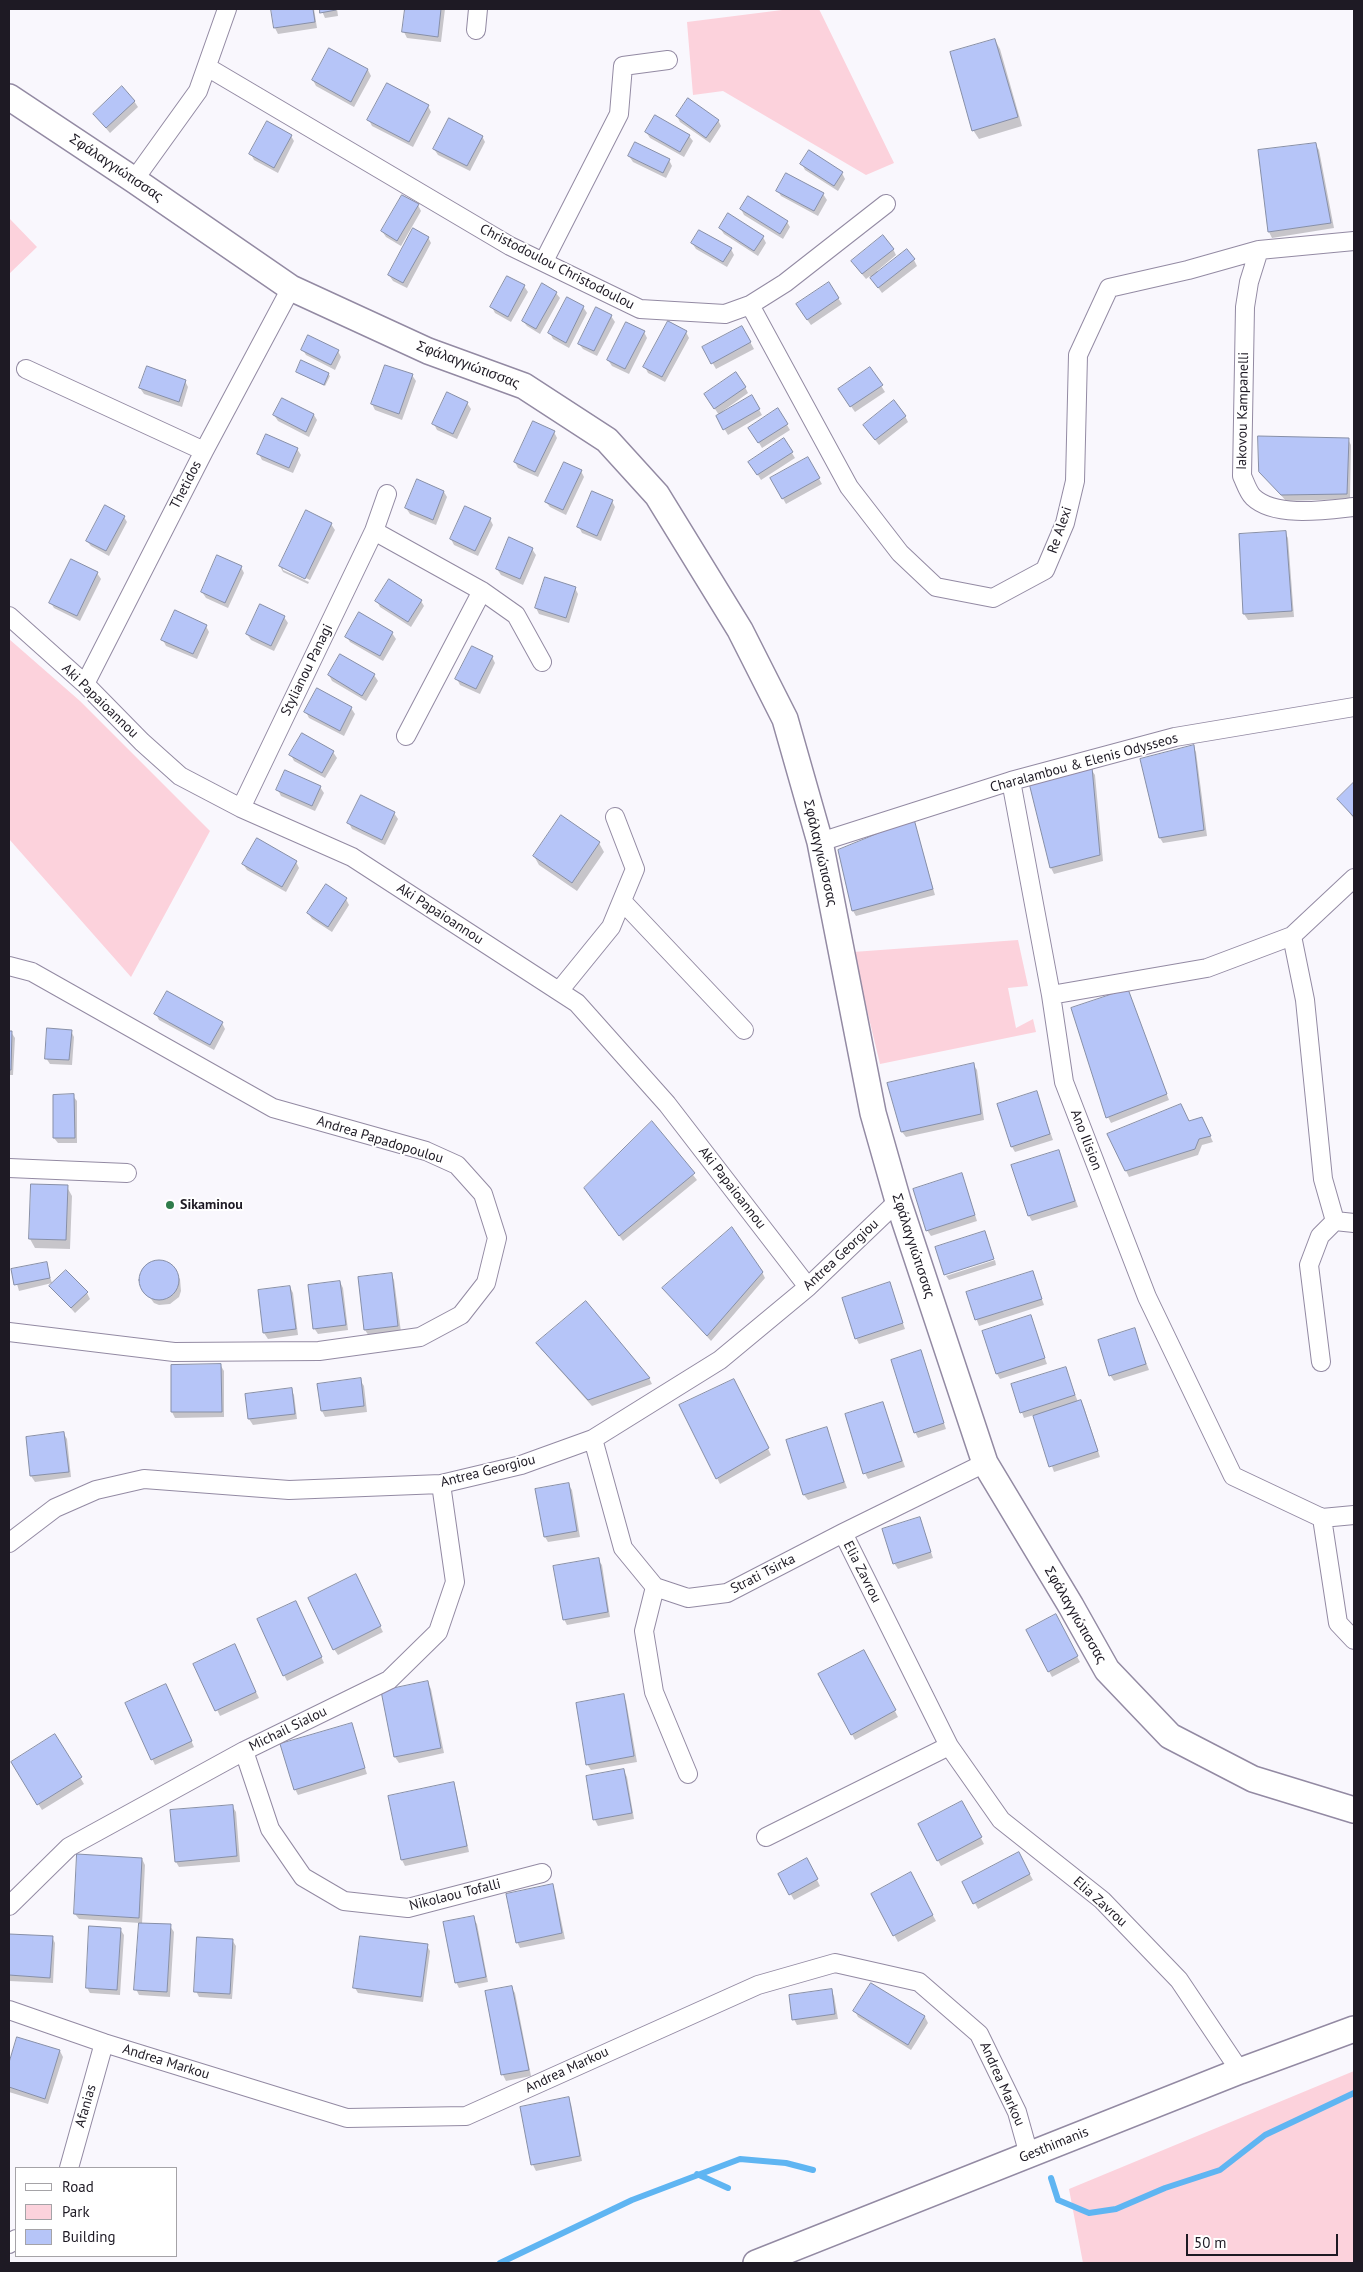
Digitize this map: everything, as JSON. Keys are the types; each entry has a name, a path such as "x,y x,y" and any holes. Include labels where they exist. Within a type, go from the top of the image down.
{"street":[{"path":"134,180 198,91 227,9"},
{"path":"476,30 478,9"},
{"path":"544,262 619,114 623,66 668,60"},
{"name":"Christodoulou Christodoulou","path":"207,67 510,246 640,309 725,314 750,305 785,283 886,204"},
{"name":"Σφάλαγγιώτισσας","path":"9,97 291,288 428,351 524,386 607,440 656,495 740,630 785,719 820,842 873,1113 898,1201 985,1462 1071,1606 1106,1670 1170,1736 1253,1779 1354,1810"},
{"name":"Re Alexi","path":"750,305 849,487 900,553 936,587 993,598 1045,570 1065,523 1075,481 1078,355 1109,288 1188,270 1259,250 1354,241"},
{"name":"Iakovou Kampanelli","path":"1259,250 1248,282 1245,307 1242,476 1252,496 1274,509 1321,510 1354,507"},
{"name":"Thetidos","path":"84,684 204,451 291,288"},
{"path":"26,369 204,451"},
{"name":"Stylianou Panagi","path":"241,808 374,532 387,494"},
{"path":"374,532 482,591 516,615 542,662"},
{"path":"406,736 482,591"},
{"name":"Aki Papaioannou","path":"9,616 84,684 142,742 180,776 241,808 352,857 577,1003 667,1104 808,1287"},
{"name":"Charalambou & Elenis Odysseos","path":"820,842 1011,781 1175,737 1354,707"},
{"name":"Ano Ilision","path":"1011,781 1052,995 1064,1082 1146,1297 1234,1476 1322,1518"},
{"path":"559,991 611,927 635,869 615,817"},
{"path":"1052,995 1207,968 1292,936 1354,878"},
{"path":"622,901 744,1030"},
{"path":"1292,936 1305,1000 1323,1179 1335,1221"},
{"name":"Andrea Papadopoulou","path":"9,966 32,972 274,1108 426,1151 457,1165 483,1194 496,1238 486,1283 461,1315 420,1337 319,1351 174,1352 9,1332"},
{"path":"9,1168 127,1173"},
{"name":"Antrea Georgiou","path":"9,1543 55,1508 96,1490 144,1479 290,1490 441,1484 521,1465 593,1438 720,1360 808,1287 898,1201"},
{"path":"1335,1221 1354,1223"},
{"path":"1321,1362 1309,1265 1320,1236 1335,1221"},
{"path":"593,1438 623,1548 655,1587 644,1632 654,1692 688,1774"},
{"name":"Strati Tsirka","path":"655,1587 688,1598 727,1593 843,1532 985,1462"},
{"name":"Michail Sialou","path":"9,1906 69,1847 244,1751 389,1680 438,1632 455,1582 441,1484"},
{"path":"1354,1516 1322,1518 1338,1623 1354,1640"},
{"name":"Elia Zavrou","path":"843,1532 949,1746 1001,1820 1102,1900 1179,1980 1240,2071"},
{"path":"766,1837 949,1746"},
{"name":"Nikolaou Tofalli","path":"244,1751 270,1829 303,1877 344,1901 408,1908 542,1873"},
{"name":"Andrea Markou","path":"9,2010 104,2043 347,2118 466,2116 758,1985 835,1963 919,1982 979,2034 1018,2112 1029,2154"},
{"name":"Gesthimanis","path":"756,2263 1240,2071 1354,2029"},
{"name":"Afanias","path":"69,2167 104,2043"}],"green space":[{"path":"790,9 819,9 894,163 866,175 723,91 693,95 687,22"},
{"path":"9,218 37,247 9,274"},
{"path":"9,639 80,701 210,831 131,977 9,839"},
{"path":"1018,940 1028,986 1008,988 1016,1028 1033,1019 1036,1032 880,1064 853,952"},
{"path":"1354,2071 1354,2263 1083,2263 1069,2189"}],"building":[{"path":"271,9 313,9 315,22 274,28"},
{"path":"320,9 336,9 336,10 320,13"},
{"path":"405,9 441,9 438,37 402,32"},
{"path":"995,39 1018,117 972,131 950,52"},
{"path":"329,48 368,69 351,102 312,80"},
{"path":"387,83 429,105 409,142 367,120"},
{"path":"122,86 135,101 106,128 93,114"},
{"path":"688,98 719,120 706,138 676,116"},
{"path":"655,115 690,135 680,152 645,132"},
{"path":"449,118 483,136 467,166 433,149"},
{"path":"267,121 292,135 274,168 249,154"},
{"path":"635,142 670,159 663,173 628,156"},
{"path":"1316,143 1331,223 1268,232 1258,150"},
{"path":"809,150 843,172 834,186 800,164"},
{"path":"786,173 824,193 814,211 776,191"},
{"path":"402,195 419,204 397,241 381,231"},
{"path":"748,196 788,221 780,234 740,209"},
{"path":"728,213 764,236 754,251 719,228"},
{"path":"413,228 429,237 403,283 388,275"},
{"path":"699,230 732,248 723,262 691,243"},
{"path":"883,235 894,249 862,274 851,261"},
{"path":"907,249 915,259 878,288 870,278"},
{"path":"507,276 525,285 508,317 490,307"},
{"path":"829,282 839,298 807,320 796,304"},
{"path":"542,283 557,292 536,329 522,321"},
{"path":"567,297 584,306 566,343 548,333"},
{"path":"596,307 612,315 594,351 578,344"},
{"path":"668,321 687,331 662,377 643,367"},
{"path":"626,322 645,331 625,369 607,360"},
{"path":"742,326 751,342 711,364 702,347"},
{"path":"308,335 339,350 331,365 301,350"},
{"path":"301,360 329,373 324,385 296,372"},
{"path":"385,365 413,374 399,414 371,404"},
{"path":"147,366 186,380 179,402 139,388"},
{"path":"870,367 883,385 850,407 838,389"},
{"path":"736,372 746,387 714,409 704,394"},
{"path":"447,392 468,402 453,434 432,424"},
{"path":"752,395 760,409 723,430 716,416"},
{"path":"282,398 314,414 306,432 273,415"},
{"path":"894,400 906,416 875,440 863,425"},
{"path":"778,408 788,424 758,443 748,428"},
{"path":"533,421 555,431 535,472 514,462"},
{"path":"266,434 298,448 289,468 257,454"},
{"path":"1258,436 1349,438 1347,494 1281,495 1259,472"},
{"path":"784,438 793,452 757,475 748,462"},
{"path":"808,457 820,478 782,499 770,478"},
{"path":"564,462 582,470 563,510 545,502"},
{"path":"417,479 444,491 433,520 405,508"},
{"path":"592,491 613,500 597,536 577,527"},
{"path":"105,505 125,516 106,551 86,541"},
{"path":"465,506 491,518 475,551 450,539"},
{"path":"306,510 332,523 305,579 279,566"},
{"path":"1286,531 1292,611 1243,614 1239,534"},
{"path":"509,537 533,548 520,579 496,569"},
{"path":"217,555 242,566 225,603 201,592"},
{"path":"71,559 98,572 77,616 49,603"},
{"path":"545,577 576,587 566,618 535,608"},
{"path":"389,579 422,600 408,622 375,601"},
{"path":"260,604 285,616 271,646 246,634"},
{"path":"175,610 207,625 193,654 161,640"},
{"path":"359,612 393,632 380,656 345,637"},
{"path":"472,646 493,656 476,689 455,679"},
{"path":"340,654 375,674 362,696 328,675"},
{"path":"317,688 352,707 340,731 304,712"},
{"path":"302,733 334,751 322,773 289,755"},
{"path":"1194,745 1204,830 1159,838 1140,759"},
{"path":"1092,767 1100,855 1050,868 1029,783"},
{"path":"285,770 321,786 312,806 276,790"},
{"path":"1354,782 1354,817 1337,799"},
{"path":"361,795 395,812 382,840 347,823"},
{"path":"561,815 600,842 572,883 533,856"},
{"path":"914,819 933,889 852,911 838,850"},
{"path":"257,838 297,861 282,887 242,864"},
{"path":"326,884 347,898 328,927 307,913"},
{"path":"1128,989 1167,1094 1106,1118 1071,1008"},
{"path":"167,991 223,1022 210,1045 154,1014"},
{"path":"47,1028 72,1030 69,1060 45,1059"},
{"path":"9,1031 12,1031 11,1070 9,1070"},
{"path":"974,1063 981,1114 901,1132 887,1083"},
{"path":"1037,1091 1050,1134 1011,1147 997,1104"},
{"path":"74,1094 75,1138 53,1138 53,1095"},
{"path":"1181,1104 1189,1121 1202,1117 1211,1136 1199,1139 1195,1149 1125,1171 1107,1134"},
{"path":"652,1121 695,1173 619,1236 584,1188"},
{"path":"1059,1150 1075,1201 1028,1216 1011,1165"},
{"path":"962,1173 975,1215 926,1231 913,1189"},
{"path":"31,1184 68,1185 66,1240 29,1239"},
{"path":"732,1227 763,1272 707,1336 662,1288"},
{"path":"985,1231 994,1259 944,1275 935,1247"},
{"path":"159,1260 173,1266 179,1280 173,1294 159,1300 145,1294 139,1280 145,1266"},
{"path":"47,1262 50,1278 14,1285 11,1269"},
{"path":"66,1270 88,1292 71,1308 49,1286"},
{"path":"1033,1271 1042,1299 975,1320 966,1292"},
{"path":"392,1273 398,1326 364,1330 358,1277"},
{"path":"340,1281 346,1325 313,1329 308,1285"},
{"path":"890,1282 903,1323 855,1339 842,1298"},
{"path":"290,1286 296,1329 263,1333 258,1290"},
{"path":"586,1301 650,1378 588,1400 536,1343"},
{"path":"1031,1315 1045,1358 996,1374 982,1331"},
{"path":"1135,1328 1146,1364 1109,1376 1098,1340"},
{"path":"921,1350 944,1423 914,1433 891,1360"},
{"path":"221,1364 222,1412 171,1412 171,1365"},
{"path":"1066,1367 1075,1395 1020,1413 1011,1384"},
{"path":"361,1378 364,1406 321,1411 317,1384"},
{"path":"734,1379 769,1448 716,1479 679,1405"},
{"path":"292,1388 295,1414 248,1419 245,1394"},
{"path":"1081,1400 1098,1451 1049,1467 1033,1416"},
{"path":"883,1402 902,1461 863,1474 845,1414"},
{"path":"827,1427 844,1482 803,1495 786,1440"},
{"path":"64,1432 69,1472 30,1476 26,1437"},
{"path":"569,1483 577,1531 544,1537 535,1489"},
{"path":"920,1517 931,1552 893,1564 882,1529"},
{"path":"599,1558 608,1612 563,1620 553,1566"},
{"path":"356,1574 381,1626 333,1650 308,1598"},
{"path":"296,1601 322,1657 283,1676 257,1619"},
{"path":"1056,1614 1078,1656 1048,1672 1026,1630"},
{"path":"235,1644 256,1692 215,1711 193,1664"},
{"path":"864,1650 896,1710 851,1735 818,1674"},
{"path":"428,1681 441,1748 394,1757 381,1691"},
{"path":"166,1684 192,1741 151,1760 125,1703"},
{"path":"624,1694 634,1756 586,1765 576,1703"},
{"path":"352,1723 365,1768 294,1790 280,1744"},
{"path":"55,1734 82,1777 37,1805 11,1762"},
{"path":"624,1769 632,1813 593,1820 586,1776"},
{"path":"454,1782 467,1846 401,1860 388,1796"},
{"path":"962,1801 982,1837 937,1861 918,1824"},
{"path":"233,1805 237,1856 175,1862 170,1810"},
{"path":"1019,1852 1030,1874 973,1904 962,1882"},
{"path":"77,1854 142,1858 139,1918 74,1914"},
{"path":"807,1858 818,1879 789,1895 778,1874"},
{"path":"911,1872 933,1915 893,1936 871,1894"},
{"path":"553,1884 562,1933 516,1943 506,1894"},
{"path":"474,1916 486,1977 455,1983 443,1922"},
{"path":"139,1923 171,1924 167,1992 134,1990"},
{"path":"89,1926 121,1928 117,1990 86,1988"},
{"path":"9,1934 53,1936 50,1978 9,1975"},
{"path":"360,1936 428,1944 421,1997 353,1988"},
{"path":"197,1937 233,1939 230,1994 194,1992"},
{"path":"871,1983 925,2016 908,2045 853,2011"},
{"path":"512,1986 529,2070 501,2075 485,1991"},
{"path":"832,1989 835,2014 792,2020 789,1995"},
{"path":"17,2037 60,2050 45,2099 9,2087 9,2063"},
{"path":"569,2097 580,2156 531,2165 520,2107"}],"waterway":[{"path":"1051,2178 1058,2200 1089,2213 1116,2209 1165,2188 1220,2170 1265,2135 1354,2093"},
{"path":"500,2263 632,2200 740,2159 786,2163 813,2170"},
{"path":"697,2174 728,2188"}],"place":[{"name":"Sikaminou","path":"170,1205"}]}
